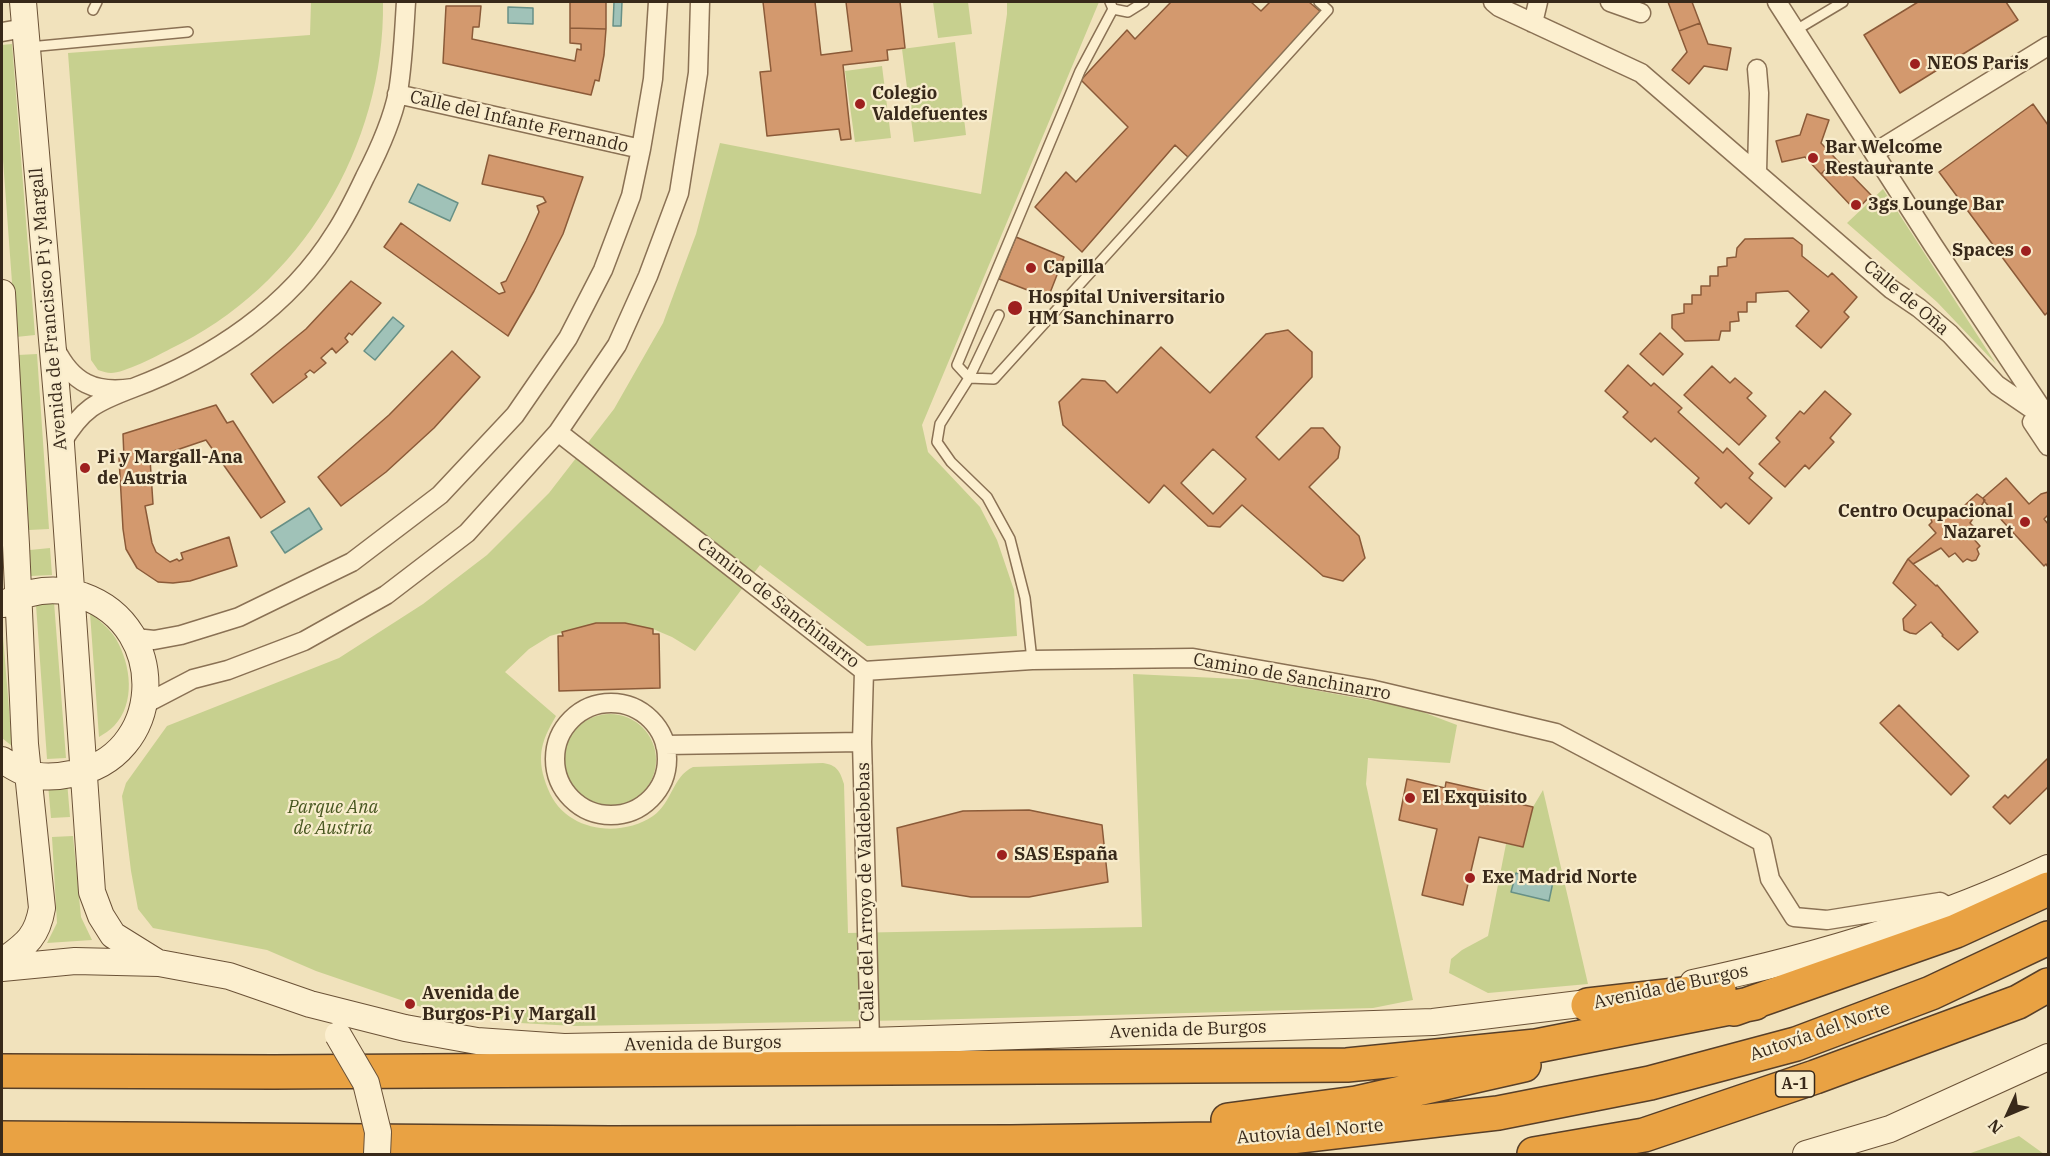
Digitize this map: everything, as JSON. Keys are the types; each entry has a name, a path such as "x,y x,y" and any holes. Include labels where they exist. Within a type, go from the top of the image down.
{"highway":[{"path":"1588,1005 1746,987 2049,889"},
{"path":"1011,1142 1247,1118 1356,1104 1629,1040 1755,1003 1952,921"},
{"name":"Autovía del Norte","path":"2,1138 610,1143 1011,1142 1281,1138 1498,1113 1650,1083 1796,1044 1931,993 2049,938"},
{"name":"A-1","path":"1534,1155 1644,1135 1826,1073 2018,1002 2049,985"},
{"path":"2,1071 274,1072 1347,1065 1536,1046 1755,1003"}],"street":[{"name":"Avenida de Francisco Pi y Margall","path":"23,2 18,36 54,344 92,892 101,916 113,935 159,963"},
{"path":"61,444 76,420 92,406 202,357 260,316 309,268 335,234 381,145 398,94 406,2"},
{"path":"135,638 154,640 181,635 239,617 352,562 440,495 515,415 568,338 603,270 631,196 653,79 658,2"},
{"path":"145,704 193,680 228,670 304,641 386,595 467,533 558,432 617,345 648,276 679,193 698,73 700,2"},
{"name":"Calle de Oña","path":"1493,2 1499,7 1641,73 1757,172 1887,294 1919,308 1950,334 1997,385 2035,411 2049,430"},
{"path":"1533,23 1538,2"},
{"path":"1610,2 1641,13"},
{"path":"1777,2 2049,419"},
{"path":"1874,153 2049,46"},
{"path":"1757,69 1760,93 1757,172"},
{"name":"Calle del Infante Fernando","path":"398,94 641,149"},
{"path":"2,293 9,601 42,908 39,923 29,942 2,962"},
{"path":"54,344 67,367 87,384 105,390 133,388"},
{"path":"2001,346 2019,402 2049,446"},
{"name":"Camino de Sanchinarro","path":"558,432 864,671 1032,660 1193,658 1370,689 1556,733 1762,842 1770,879 1794,917 1827,921 1940,902 1945,905 1952,921"},
{"path":"2,760 27,773 56,777 84,772 112,757 133,733 145,704 147,681 144,659 135,638 118,616 96,600 71,591 44,590 9,601"},
{"name":"Calle del Arroyo de Valdebebas","path":"864,671 862,742 866,810 870,1041"},
{"path":"607,702 627,704 644,713 658,727 666,745 667,763 663,780 654,795 640,807 624,814 606,815 588,811 573,801 562,787 555,770 555,751 560,732 572,717 588,706 607,702"},
{"name":"Calle del Arroyo de Valdebebas","path":"666,745 862,742"},
{"path":"1952,921 1995,893 2049,868"},
{"name":"Avenida de Burgos","path":"2,968 75,961 159,963 229,976 310,1004 405,1028 477,1041 564,1047 870,1041 1433,1022 1588,1005"},
{"name":"Avenida de Burgos","path":"310,1004 338,1035 366,1083 378,1132 377,1155"},
{"path":"1806,1155 1890,1129 2049,1057"}],"lane":[{"path":"1144,2 1128,12 1112,5 1080,71 957,365 969,378 994,379 1328,10 1319,2"},
{"path":"1796,30 1843,2"},
{"path":"18,36 188,32"},
{"path":"999,315 969,378 940,424 937,442 951,462 987,497 1010,539 1025,598 1032,660"}],"green space":[{"path":"311,2 383,2 380,56 369,108 351,159 326,206 295,250 259,289 217,322 170,349 132,367 111,373 98,370 91,360 68,53 310,35"},
{"path":"933,2 968,2 972,34 938,38"},
{"name":"Parque Ana de Austria","path":"1007,2 1099,2 922,425 928,452 980,507 997,540 1014,590 1017,636 867,646 760,565 695,651 653,629 596,623 550,636 529,649 505,672 556,716 543,743 541,760 548,789 566,814 579,822 609,829 639,823 653,816 664,804 676,783 686,771 693,767 828,764 837,769 844,784 848,933 1142,927 1133,674 1259,680 1412,708 1457,725 1450,763 1368,758 1366,784 1413,1000 1373,1008 923,1020 574,1026 520,1023 424,1008 316,971 267,950 153,928 138,909 122,796 126,783 167,726 339,658 423,604 487,555 549,493 614,409 663,323 696,234 720,143 981,194"},
{"path":"955,42 966,135 914,142 902,49"},
{"path":"12,44 35,335 16,337 2,146 2,45"},
{"path":"882,66 891,138 855,142 845,71"},
{"path":"1883,189 1996,364 1937,302 1847,223"},
{"path":"37,354 49,529 29,530 18,355"},
{"path":"50,548 52,575 31,576 30,550"},
{"path":"54,602 66,758 47,759 36,605"},
{"path":"90,613 108,628 116,639 125,660 129,684 126,706 121,717 99,737"},
{"path":"2,624 12,746 2,738"},
{"path":"601,714 619,714 636,721 649,734 656,751 656,769 649,786 636,799 619,806 601,806 584,799 571,786 564,769 564,751 571,734 584,721"},
{"path":"67,781 70,817 51,818 48,784"},
{"path":"1543,790 1588,984 1488,993 1449,973 1451,959 1462,950 1488,936 1506,844 1523,847 1533,807"},
{"path":"73,836 81,917 92,940 47,943 57,923 52,837"},
{"path":"2019,1136 2044,1154 1968,1154"}],"water":[{"path":"614,2 622,2 621,26 613,26"},
{"path":"508,7 533,8 533,24 508,23"},
{"path":"418,184 458,203 450,221 409,202"},
{"path":"393,317 404,326 375,360 364,351"},
{"path":"309,508 322,529 285,553 271,532"},
{"path":"1516,873 1553,882 1549,901 1511,892"}],"building":[{"path":"570,2 606,2 606,29 570,28"},
{"path":"763,2 815,2 821,55 852,51 846,2 900,2 905,48 887,50 888,60 843,65 851,139 841,140 839,129 767,136 760,72 771,71"},
{"path":"1171,2 1251,2 1261,11 1270,2 1309,2 1321,12 1189,158 1175,145 1082,252 1035,207 1066,172 1076,182 1128,127 1081,80 1127,30 1135,39"},
{"path":"1668,2 1692,2 1700,23 1679,31"},
{"name":"NEOS Paris","path":"1918,2 2006,2 2018,20 1900,93 1864,35"},
{"path":"446,6 481,6 479,27 473,27 472,39 575,61 577,49 581,50 581,44 570,43 570,28 606,29 599,81 595,80 591,95 443,63"},
{"path":"1700,23 1708,44 1731,48 1727,70 1704,66 1689,84 1672,70 1687,52 1679,31"},
{"path":"2033,104 2048,125 2048,312 2045,315 1939,172"},
{"path":"1807,114 1829,120 1821,143 1836,159 1821,174 1805,157 1782,162 1776,141 1800,135"},
{"path":"489,155 583,177 563,234 508,336 384,247 401,223 499,294 505,292 501,283 506,281 526,241 539,212 537,206 546,202 543,197 482,184"},
{"path":"1836,159 1871,195 1856,211 1821,174"},
{"name":"Capilla","path":"1016,237 1064,257 1048,298 999,279"},
{"path":"1793,238 1802,245 1802,256 1828,277 1832,273 1857,297 1844,312 1849,317 1821,348 1796,326 1809,311 1788,291 1756,293 1756,302 1747,302 1747,312 1738,312 1739,321 1730,322 1730,331 1721,331 1719,340 1685,341 1672,328 1672,315 1684,313 1684,304 1692,304 1692,295 1701,295 1701,286 1710,286 1710,276 1718,276 1718,267 1727,266 1727,258 1736,257 1737,248 1745,239"},
{"path":"351,281 381,303 352,335 349,333 345,338 348,342 336,353 332,348 321,358 326,363 314,373 310,370 305,374 307,377 273,403 251,374 306,329"},
{"path":"1288,330 1312,352 1312,377 1256,437 1279,460 1311,428 1323,428 1340,447 1338,458 1309,487 1359,536 1365,558 1343,581 1323,576 1242,505 1220,527 1208,526 1164,485 1149,503 1063,425 1059,402 1082,379 1105,381 1117,393 1161,347 1210,393 1266,334","holes":["1213,449 1246,479 1213,514 1181,483"]},
{"path":"1660,333 1683,354 1663,375 1640,354"},
{"path":"452,351 480,377 434,428 386,472 341,506 318,477 389,415"},
{"path":"1628,365 1651,386 1654,383 1682,408 1678,412 1723,453 1727,448 1753,473 1749,478 1772,498 1749,524 1726,503 1721,508 1695,483 1699,478 1655,438 1651,442 1623,417 1628,412 1605,391"},
{"path":"1712,366 1730,383 1735,378 1752,393 1747,398 1766,416 1739,445 1684,395"},
{"path":"1825,391 1851,414 1830,438 1834,442 1809,469 1805,465 1785,487 1759,464 1780,442 1776,438 1800,411 1804,414"},
{"path":"216,405 227,423 233,421 285,502 261,518 206,440 150,459 153,504 145,506 156,552 170,562 177,559 179,561 183,559 181,553 229,537 237,566 190,581 158,582 137,568 126,549 119,458 124,458 123,434"},
{"name":"Centro Ocupacional Nazaret","path":"2006,478 2029,504 2041,494 2048,492 2048,515 2044,519 2048,524 2048,567 2046,564 2044,566 1984,501 1983,498"},
{"path":"1977,494 1985,500 1970,523 1978,531 1972,537 1980,546 1977,549 1979,554 1976,560 1967,559 1963,562 1955,553 1949,557 1941,548 1913,564 1908,559 1936,533 1929,525 1932,522 1930,517 1932,512 1937,510 1944,512 1946,509 1953,516"},
{"path":"1908,559 1937,585 1978,632 1958,650 1931,622 1916,634 1904,630 1903,619 1916,605 1893,583"},
{"path":"596,623 625,623 653,629 653,634 659,634 660,688 559,691 558,636 563,636 562,632"},
{"path":"1899,705 1969,776 1951,795 1880,723"},
{"path":"2048,758 2048,787 2010,824 1993,807 2005,795 2008,798"},
{"path":"1407,779 1445,788 1446,782 1490,792 1489,797 1533,807 1523,847 1479,837 1463,905 1422,895 1437,829 1399,820"},
{"name":"SAS España","path":"1029,810 1102,825 1108,882 1029,897 971,897 902,886 897,828 963,811"}],"place":[{"name":"NEOS Paris","path":"1915,64"},
{"name":"Colegio Valdefuentes","path":"860,104"},
{"name":"Bar Welcome Restaurante","path":"1813,158"},
{"name":"3gs Lounge Bar","path":"1856,205"},
{"name":"Spaces","path":"2026,251"},
{"name":"Capilla","path":"1031,268"},
{"name":"Hospital Universitario HM Sanchinarro","path":"1015,308"},
{"name":"Pi y Margall-Ana de Austria","path":"85,468"},
{"name":"Centro Ocupacional Nazaret","path":"2025,522"},
{"name":"El Exquisito","path":"1410,798"},
{"name":"SAS España","path":"1002,855"},
{"name":"Exe Madrid Norte","path":"1470,878"},
{"name":"Avenida de Burgos-Pi y Margall","path":"410,1004"}]}
